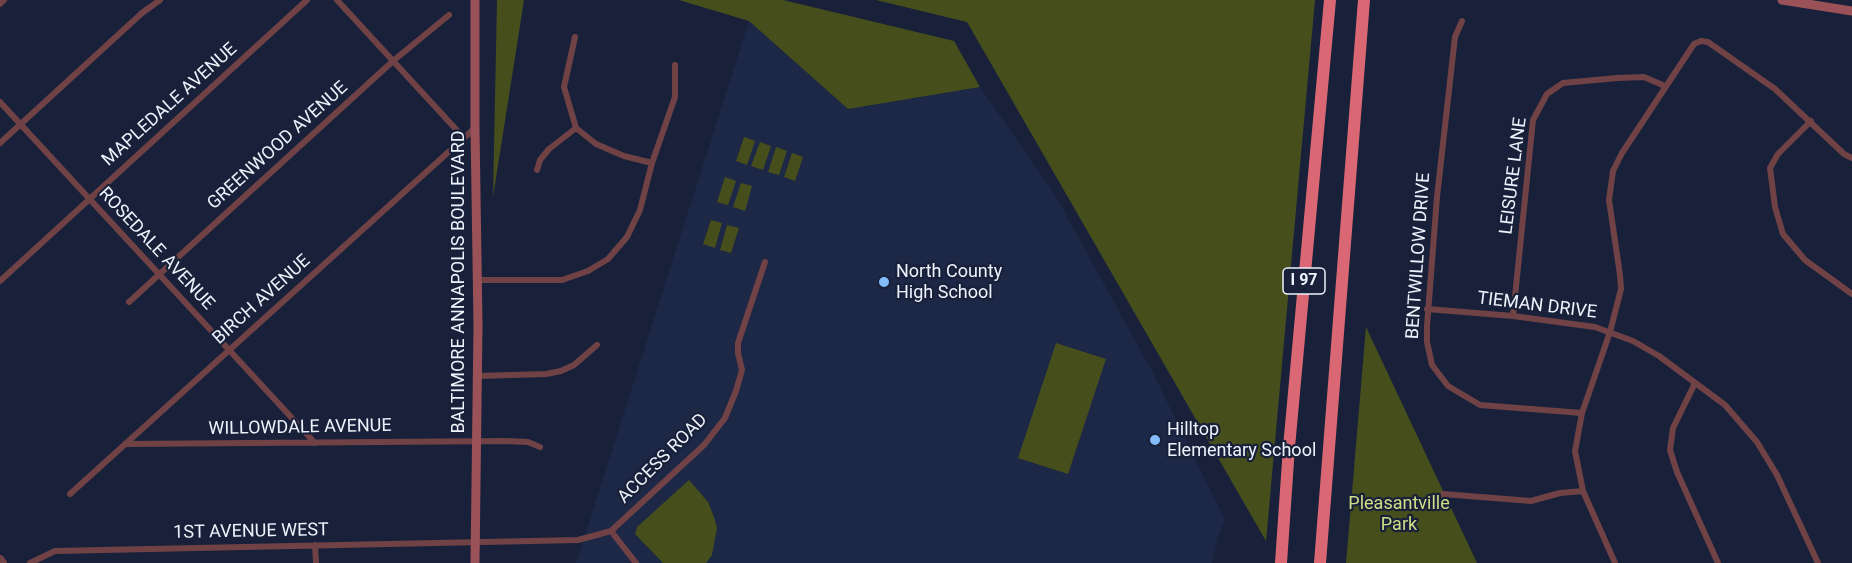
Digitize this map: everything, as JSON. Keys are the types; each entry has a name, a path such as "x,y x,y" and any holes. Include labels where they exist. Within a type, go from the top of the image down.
{"highway":[{"name":"I 97","path":"1281,563 1289,447 1330,0"},
{"path":"1353,154 1364,0"},
{"name":"I 97","path":"1320,563 1353,154 1370,0"}],"main road":[{"name":"BALTIMORE ANNAPOLIS BOULEVARD","path":"474,563 478,280 475,0"},
{"path":"1782,0 1852,11"}],"street":[{"path":"0,4 4,0"},
{"path":"0,143 142,13 160,0"},
{"name":"MAPLEDALE AVENUE","path":"0,281 307,0"},
{"path":"337,0 464,138"},
{"name":"GREENWOOD AVENUE","path":"129,302 393,61 449,15"},
{"name":"BENTWILLOW DRIVE","path":"1462,21 1455,37 1427,309 1426,342 1432,366 1448,386 1480,405 1582,413"},
{"path":"575,37 564,87 576,128 596,144 624,156 652,163"},
{"path":"1615,563 1583,491 1575,451 1582,413 1610,332 1621,289 1609,200 1611,179 1622,153 1694,44 1701,41 1708,42 1775,89 1844,154 1852,158"},
{"path":"478,280 562,280 588,272 608,259 627,237 640,210 652,163 675,97 675,65"},
{"name":"LEISURE LANE","path":"1513,315 1533,120 1547,94 1563,83 1644,76 1665,86"},
{"name":"ROSEDALE AVENUE","path":"0,102 315,442"},
{"path":"1811,122 1778,154 1770,168 1775,207 1783,234 1805,260 1852,294"},
{"name":"BIRCH AVENUE","path":"70,494 475,128"},
{"path":"537,170 540,160 549,149 576,128"},
{"name":"ACCESS ROAD","path":"611,531 704,445 725,418 742,370 738,343 765,262"},
{"name":"TIEMAN DRIVE","path":"1427,309 1513,315 1595,327 1633,341 1659,356 1725,405 1757,442 1777,475 1818,563"},
{"path":"477,376 546,374 561,371 574,365 597,345"},
{"path":"1695,383 1672,428 1670,450 1677,472 1718,563"},
{"name":"WILLOWDALE AVENUE","path":"124,444 519,441 540,447"},
{"path":"1443,494 1531,501 1583,491"},
{"path":"611,531 636,563"},
{"name":"1ST AVENUE WEST","path":"30,563 55,551 578,540 611,531"},
{"path":"315,545 316,563"},
{"path":"0,559 3,563"}],"shaded area":[{"name":"North County High School","path":"749,21 848,109 980,87 1054,193 1152,371 1225,520 1212,563 576,563"}],"green space":[{"path":"497,0 524,0 493,197"},
{"path":"679,0 783,0 954,41 980,87 848,109 749,21"},
{"path":"876,0 1315,0 1266,541 967,22"},
{"path":"744,137 755,141 747,165 736,161"},
{"path":"760,142 771,146 763,170 751,166"},
{"path":"776,147 787,151 779,175 768,172"},
{"path":"792,153 803,157 795,181 784,177"},
{"path":"725,177 736,181 728,205 717,202"},
{"path":"741,183 752,186 745,211 733,207"},
{"path":"711,220 722,223 715,248 703,244"},
{"path":"727,225 739,228 731,253 720,250"},
{"name":"Pleasantville Park","path":"1366,327 1477,563 1346,563"},
{"path":"1056,343 1106,359 1068,474 1018,458"},
{"path":"689,480 708,502 714,517 717,528 712,555 706,563 663,563 635,534 637,527"}],"place":[{"name":"North County High School","path":"884,282"},
{"name":"Hilltop Elementary School","path":"1155,440"}]}
